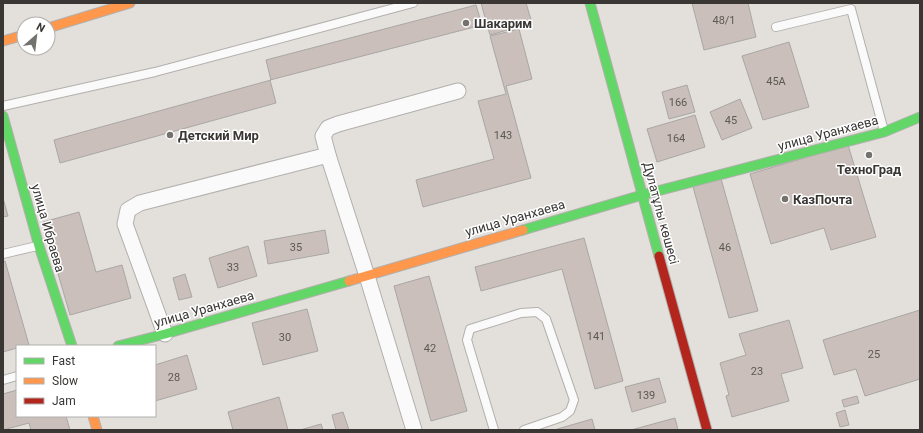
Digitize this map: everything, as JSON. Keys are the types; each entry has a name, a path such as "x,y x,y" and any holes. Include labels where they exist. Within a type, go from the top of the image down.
{"street":[{"path":"56,26 130,3"},
{"name":"Дулатұлы көшесі","path":"590,3 707,430"},
{"path":"3,40 16,37"},
{"path":"414,430 323,136 328,128 338,124 458,91"},
{"name":"улица Ибраева","path":"3,117 39,246 72,345"},
{"name":"улица Уранхаева","path":"122,345 367,276 642,195 884,132 920,117"},
{"path":"165,334 125,224 128,210 140,203 328,155"},
{"path":"93,417 97,430"}],"lane":[{"path":"3,106 155,72 413,3"},
{"path":"776,27 851,10 884,132"},
{"path":"3,254 39,246"},
{"path":"494,430 467,340 470,329 521,313 537,312 546,319 574,400 570,411 562,417 524,430"},
{"path":"3,380 16,376"}],"building":[{"path":"481,3 526,3 532,23 490,35"},
{"path":"692,3 748,3 756,37 704,50"},
{"path":"476,5 482,25 271,80 266,60"},
{"path":"519,29 532,79 506,86 531,178 423,207 416,180 494,159 478,101 506,94 490,36"},
{"path":"789,42 809,107 763,120 742,56"},
{"path":"270,80 276,103 60,163 54,140"},
{"path":"687,85 695,112 669,119 662,92"},
{"path":"740,99 752,128 722,140 710,112"},
{"path":"695,115 705,147 657,162 647,129"},
{"path":"848,145 876,237 831,250 824,228 771,244 750,174"},
{"path":"720,175 758,311 729,318 692,183"},
{"path":"3,198 8,216 3,217"},
{"path":"79,212 96,272 122,265 131,298 70,315 43,222"},
{"path":"325,230 329,253 268,264 264,241"},
{"path":"584,238 623,381 595,389 562,269 481,291 475,267"},
{"path":"248,246 257,276 218,288 209,258"},
{"path":"5,261 29,345 16,345 16,348 3,352 3,262"},
{"path":"185,274 192,297 179,300 173,278"},
{"path":"429,276 467,411 431,421 394,286"},
{"path":"307,309 318,351 263,365 252,323"},
{"path":"920,310 920,379 865,396 856,369 834,375 823,340"},
{"path":"789,320 803,368 781,374 789,401 732,417 726,396 729,395 720,363 746,355 739,334"},
{"path":"187,355 197,389 156,401 156,365"},
{"path":"659,378 666,402 632,412 625,387"},
{"path":"16,390 16,417 66,417 70,430 31,430 29,423 3,430 3,394"},
{"path":"857,396 859,403 844,407 842,400"},
{"path":"279,397 288,430 233,430 228,412"},
{"path":"845,410 849,425 840,427 836,413"},
{"path":"343,412 349,430 336,430 332,415"},
{"path":"675,418 678,430 631,430"},
{"path":"592,419 595,430 554,430"},
{"path":"321,424 323,430 300,430"}],"traffic: fast":[{"path":"590,3 659,256"},
{"path":"3,116 39,246 72,345"},
{"path":"523,230 642,195 884,132 920,117"},
{"path":"122,345 349,281"}],"traffic: slow":[{"path":"56,26 130,3"},
{"path":"3,41 16,37"},
{"path":"349,281 523,230"},
{"path":"93,417 97,430"}],"traffic: jam":[{"path":"659,256 707,430"}],"place":[{"name":"Шакарим","path":"466,23"},
{"name":"Детский Мир","path":"170,135"},
{"name":"ТехноГрад","path":"869,155"},
{"name":"КазПочта","path":"785,199"}]}
